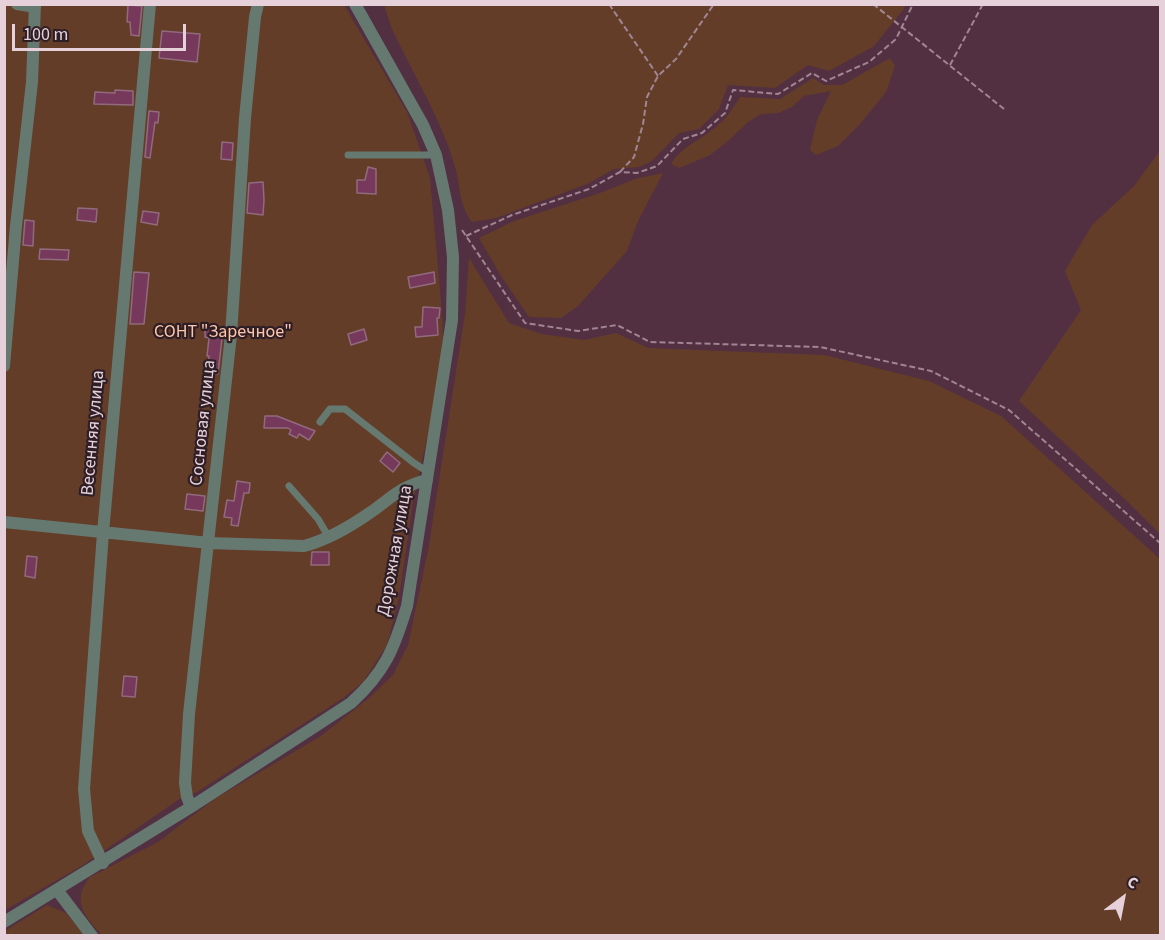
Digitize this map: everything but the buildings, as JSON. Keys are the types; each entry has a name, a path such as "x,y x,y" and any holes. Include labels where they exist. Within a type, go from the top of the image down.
{"street":[{"path":"4,366 32,81 35,6 17,4"},
{"name":"Весенняя улица","path":"103,863 88,831 84,789 103,533 150,4"},
{"name":"Сосновая улица","path":"191,807 185,783 189,714 231,335 246,107 258,4"},
{"name":"Дорожная улица","path":"4,922 103,863 351,703 371,684 385,664 397,640 406,606 452,320 454,284 448,210 436,155 423,125 355,4"},
{"path":"4,522 209,543 304,546 316,543 370,513 402,488 427,476"},
{"path":"57,890 92,936"}],"lane":[{"path":"348,155 436,155"},
{"path":"320,422 330,409 345,409 414,463 427,476"},
{"path":"290,486 318,519 328,536"}],"path":[{"path":"609,4 658,76"},
{"path":"466,236 512,215 589,189 620,172 634,157 643,124 647,96 658,76 676,59 714,4"},
{"path":"873,4 1004,109"},
{"path":"620,172 637,172 657,166 683,140 702,133 725,113 733,90 778,94 812,73 826,81 869,62 896,39 913,4"},
{"path":"950,66 983,4"},
{"path":"460,228 525,323 578,331 617,325 650,342 820,347 931,371 1009,410 1161,543"}],"green space":[{"path":"384,4 906,5 874,46 829,71 808,65 775,88 728,85 719,109 699,129 679,133 652,161 639,167 614,169 587,184 496,218 472,222 463,204 451,153 430,103 391,27"},
{"name":"СОНТ \"Заречное\"","path":"5,5 344,5 407,112 430,178 443,336 432,415 413,502 399,597 387,645 363,682 343,698 197,792 181,798 83,865 5,910"},
{"path":"890,58 895,66 886,92 860,124 838,146 816,155 810,150 817,120 831,91 804,96 792,107 778,113 761,114 748,122 710,155 679,168 671,164 684,149 720,123 740,97 780,99 813,78 824,85 842,85"},
{"path":"1160,151 1160,534 1019,401 1081,310 1065,271 1092,225 1134,186"},
{"path":"663,173 638,221 627,251 578,306 561,318 529,317 479,238 514,221 635,179"},
{"path":"469,258 509,323 541,334 584,340 616,333 648,348 824,355 929,381 1001,416 1160,559 1160,935 102,935 82,908 81,893 90,877 158,842 216,798 321,736 369,698 393,675 408,645 428,551 465,314"},
{"path":"47,905 66,913 84,935 5,936 5,931"}]}
